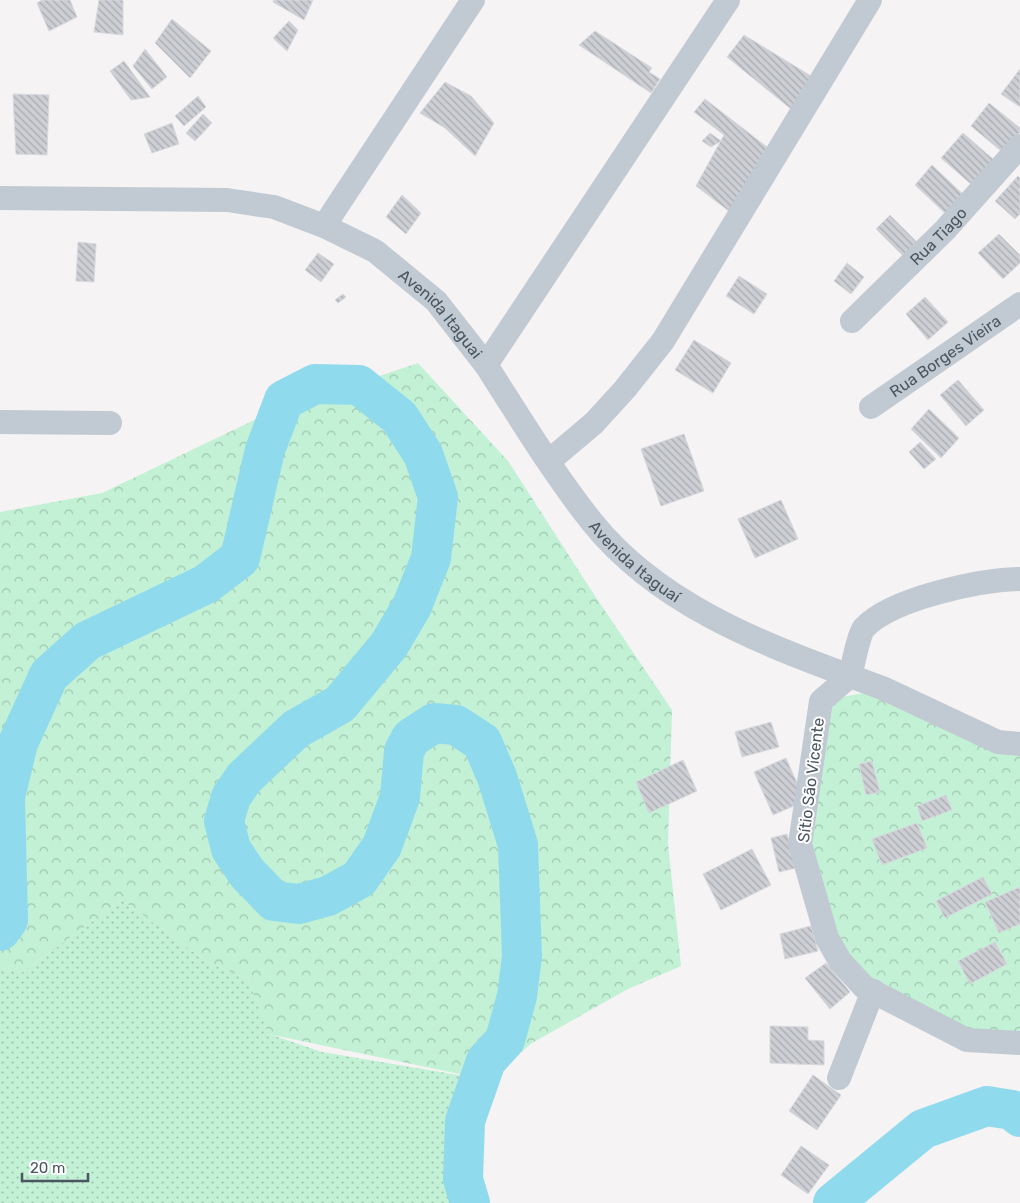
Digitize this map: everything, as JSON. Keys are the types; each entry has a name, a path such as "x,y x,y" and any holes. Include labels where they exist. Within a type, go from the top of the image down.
{"street":[{"path":"324,226 473,0"},
{"name":"Avenida Itaguai","path":"0,198 227,200 274,207 324,226 375,251 436,301 486,365 728,0"},
{"path":"549,461 594,423 625,389 663,341 870,0"},
{"name":"Rua Tiago","path":"852,321 945,230 1020,146"},
{"name":"Rua Borges Vieira","path":"871,407 1020,304"},
{"name":"Avenida Itaguaí","path":"486,365 549,461 593,523 635,565 670,594 711,617 784,651 850,676"},
{"path":"0,422 110,422"},
{"path":"1020,579 942,591 888,610 863,629 850,676 885,689 1009,743 1020,752"},
{"name":"Sítio São Vicente","path":"850,676 821,701 800,844 827,938 840,961 864,987 967,1040 1020,1043"},
{"path":"839,1078 873,991"}],"green space":[{"path":"418,363 508,461 595,596 672,710 668,844 681,966 628,989 532,1043 488,1080 268,1034 248,979 209,963 122,900 21,973 0,967 0,512 102,493 267,414"},
{"path":"885,689 1020,741 1020,1050 967,1040 840,961 800,844 821,701"},
{"path":"122,900 209,963 248,979 269,1034 322,1052 488,1080 466,1180 474,1203 0,1203 0,967 21,973"}],"building":[{"path":"42,0 70,0 77,17 49,31 37,3"},
{"path":"99,0 123,0 123,35 94,32"},
{"path":"274,0 313,0 304,20 273,2"},
{"path":"172,19 211,51 190,78 155,43"},
{"path":"289,21 298,30 287,51 273,38"},
{"path":"595,31 652,68 649,72 660,79 651,93 579,45"},
{"path":"744,35 811,76 791,109 727,57"},
{"path":"145,49 167,77 152,89 133,66"},
{"path":"124,61 150,97 131,100 110,71"},
{"path":"1020,69 1020,107 1001,94"},
{"path":"445,82 471,96 494,123 475,156 445,128 420,113"},
{"path":"13,94 49,95 47,155 16,154"},
{"path":"198,96 206,107 184,126 175,116"},
{"path":"705,99 767,147 730,212 696,186 724,135 694,112"},
{"path":"989,103 1020,128 1020,132 1001,151 971,126"},
{"path":"203,114 212,123 195,141 186,133"},
{"path":"172,123 179,144 152,153 144,134"},
{"path":"710,133 721,141 711,147 702,141"},
{"path":"963,133 994,160 972,185 941,158"},
{"path":"932,165 967,198 949,217 915,185"},
{"path":"1018,176 1020,178 1020,214 1015,219 995,201"},
{"path":"402,195 421,213 406,234 386,217"},
{"path":"890,215 919,244 905,258 876,229"},
{"path":"999,234 1020,255 1020,263 1003,279 978,253"},
{"path":"78,242 96,244 94,282 76,281"},
{"path":"318,253 334,264 321,282 305,270"},
{"path":"847,263 864,277 851,294 834,281"},
{"path":"739,276 767,294 754,314 726,296"},
{"path":"343,294 346,297 338,303 335,300"},
{"path":"925,297 948,322 928,340 906,314"},
{"path":"694,340 731,363 713,393 675,370"},
{"path":"958,380 984,410 966,426 940,395"},
{"path":"929,409 959,438 941,458 911,429"},
{"path":"684,434 704,491 661,506 641,449"},
{"path":"920,442 936,459 924,469 909,452"},
{"path":"781,500 798,539 755,558 738,519"},
{"path":"771,722 779,747 742,757 735,732"},
{"path":"786,758 805,801 773,815 754,772"},
{"path":"683,760 697,791 649,813 636,782"},
{"path":"872,761 880,792 866,795 859,764"},
{"path":"946,795 952,810 922,821 917,806"},
{"path":"917,823 927,848 882,865 872,839"},
{"path":"787,834 796,868 779,872 771,838"},
{"path":"752,849 771,885 721,910 703,874"},
{"path":"983,877 992,894 945,918 936,901"},
{"path":"1020,887 1020,924 999,933 985,902"},
{"path":"811,926 818,951 785,959 780,934"},
{"path":"995,942 1007,964 970,984 958,961"},
{"path":"826,963 850,992 830,1009 805,978"},
{"path":"770,1026 808,1027 808,1040 824,1041 824,1065 770,1063"},
{"path":"813,1075 841,1095 817,1130 789,1111"},
{"path":"801,1146 829,1165 808,1194 781,1175"}],"waterway":[{"path":"0,931 8,920 5,797 18,743 49,675 87,641 206,584 240,558 265,450 284,400 315,384 359,385 399,417 423,454 438,497 431,558 412,606 389,645 340,704 296,729 244,778 231,797 224,821 231,849 247,873 274,901 299,904 328,896 359,879 382,846 400,797 404,751 411,738 434,723 456,725 482,742 497,777 518,845 522,956 517,996 505,1040 486,1061 465,1121 463,1179 470,1203"},
{"path":"833,1203 923,1129 987,1106 1012,1110 1020,1117"}]}
